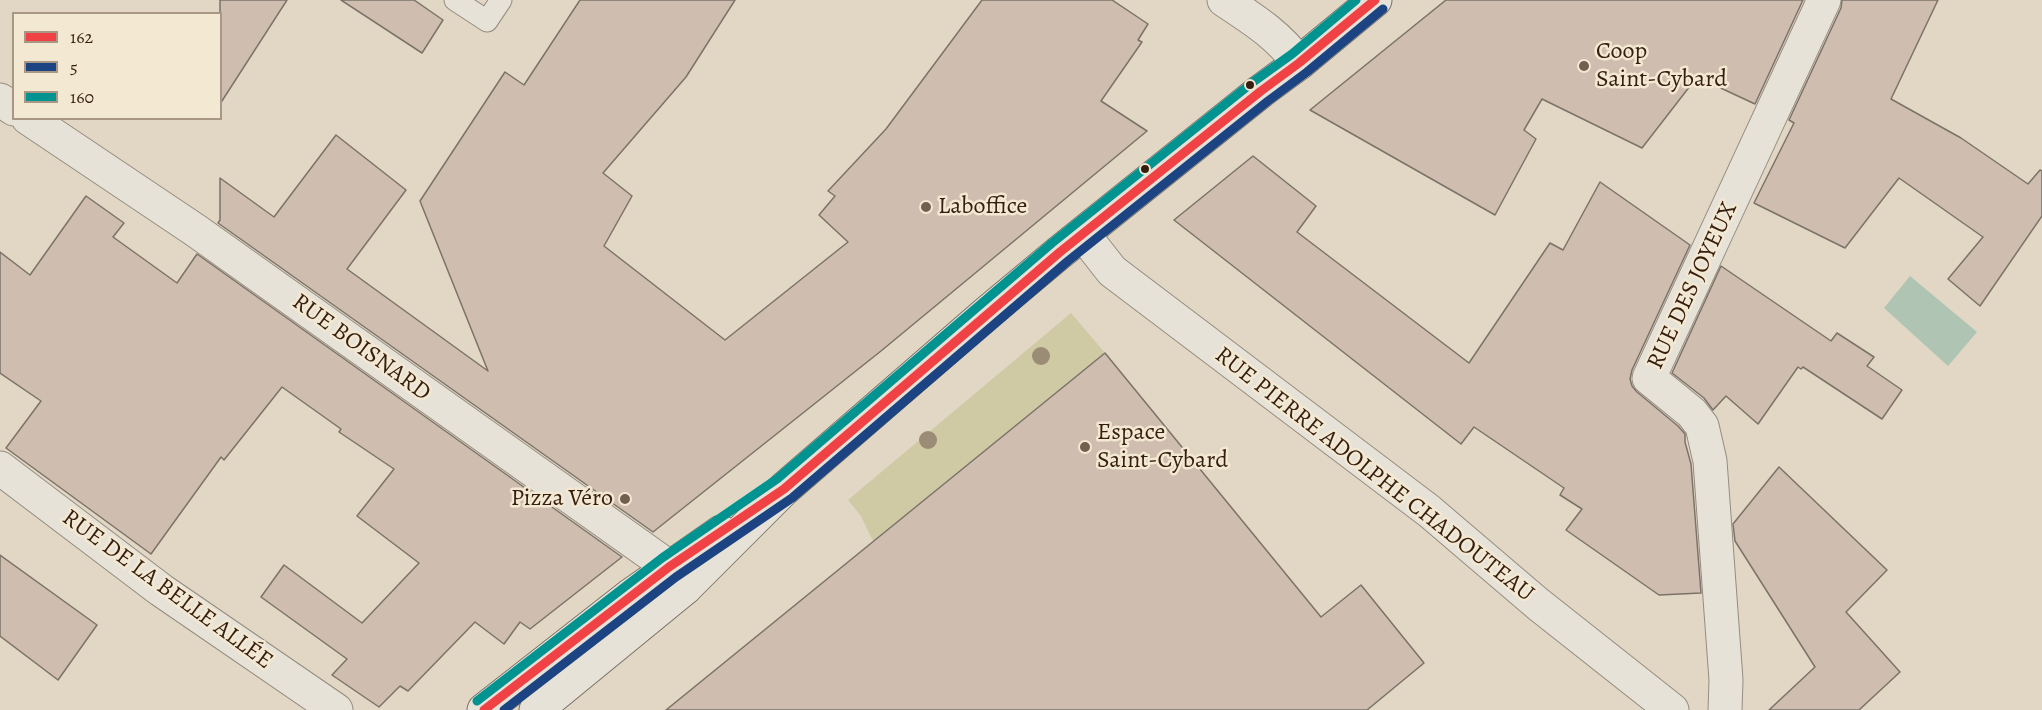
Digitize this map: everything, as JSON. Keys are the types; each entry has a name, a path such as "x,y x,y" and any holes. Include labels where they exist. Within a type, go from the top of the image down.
{"street":[{"path":"1224,0 1273,34 1299,63"},
{"path":"536,710 677,577 784,489 988,312 1375,0"},
{"name":"RUE DES JOYEUX","path":"1725,710 1726,680 1710,461 1702,426 1692,413 1649,378 1824,0"},
{"name":"RUE BOISNARD","path":"31,120 195,230 677,577"},
{"name":"RUE PIERRE ADOLPHE CHADOUTEAU","path":"1083,234 1112,271 1428,511 1538,604 1672,710"},
{"name":"RUE DE LA BELLE ALLÉE","path":"0,468 161,590 336,710"},
{"path":"484,710 677,577"}],"lane":[{"path":"455,0 487,21 501,0"}],"shaded area":[{"path":"1910,276 1977,332 1948,366 1884,308"},
{"path":"1071,313 1105,353 873,541 861,516 848,500"}],"building":[{"path":"220,0 287,0 222,101 222,12 220,12"},
{"path":"341,0 414,0 443,20 422,53"},
{"path":"580,0 735,0 686,77 603,173 632,196 604,246 725,340 848,242 819,215 835,196 828,191 886,129 982,0 1112,0 1148,24 1138,40 1142,42 1101,101 1147,131 881,351 653,532 218,223 220,220 220,178 274,217 336,135 406,190 347,269 488,371 420,201 505,72 524,85"},
{"path":"1446,0 1803,0 1755,104 1697,77 1642,148 1542,99 1524,130 1536,139 1495,215 1310,110"},
{"path":"1842,0 1938,0 1891,99 1961,138 2028,184 2040,170 2042,171 2042,216 1980,306 1948,279 1983,237 1899,178 1845,248 1754,203 1794,123 1789,120 1841,8"},
{"path":"1253,156 1316,206 1297,232 1469,363 1550,243 1563,250 1600,182 1690,245 1632,370 1630,379 1637,392 1685,434 1691,464 1701,593 1659,595 1566,530 1582,509 1560,495 1564,488 1474,427 1461,444 1174,220"},
{"path":"86,196 124,223 113,237 177,283 197,254 622,557 530,629 520,622 504,644 475,622 408,691 400,686 379,707 332,675 347,659 261,597 284,565 362,623 419,563 357,516 394,469 339,432 341,429 282,387 224,460 221,457 151,554 6,448 41,401 0,373 0,252 30,275"},
{"path":"1721,266 1831,341 1837,333 1874,357 1867,366 1902,390 1882,419 1803,367 1801,369 1798,367 1758,424 1726,396 1713,410 1704,398 1672,373"},
{"name":"Espace Saint-Cybard","path":"1105,353 1321,617 1361,585 1424,663 1367,710 666,710"},
{"path":"1779,467 1887,570 1846,612 1900,672 1859,710 1769,710 1815,667 1735,541 1733,524"},
{"path":"0,555 97,625 58,680 0,636"}],"transit line":[{"name":"160","path":"477,701 662,558 777,479 1052,243 1253,82 1292,54 1356,0"},
{"name":"162","path":"484,710 669,567 784,489 1060,252 1375,0"},
{"name":"5","path":"504,710 676,577 792,498 1068,261 1383,9"}],"place":[{"name":"Coop Saint-Cybard","path":"1584,66"},
{"name":"Laboffice","path":"926,207"},
{"name":"Espace Saint-Cybard","path":"1085,447"},
{"name":"Pizza Véro","path":"625,499"}]}
